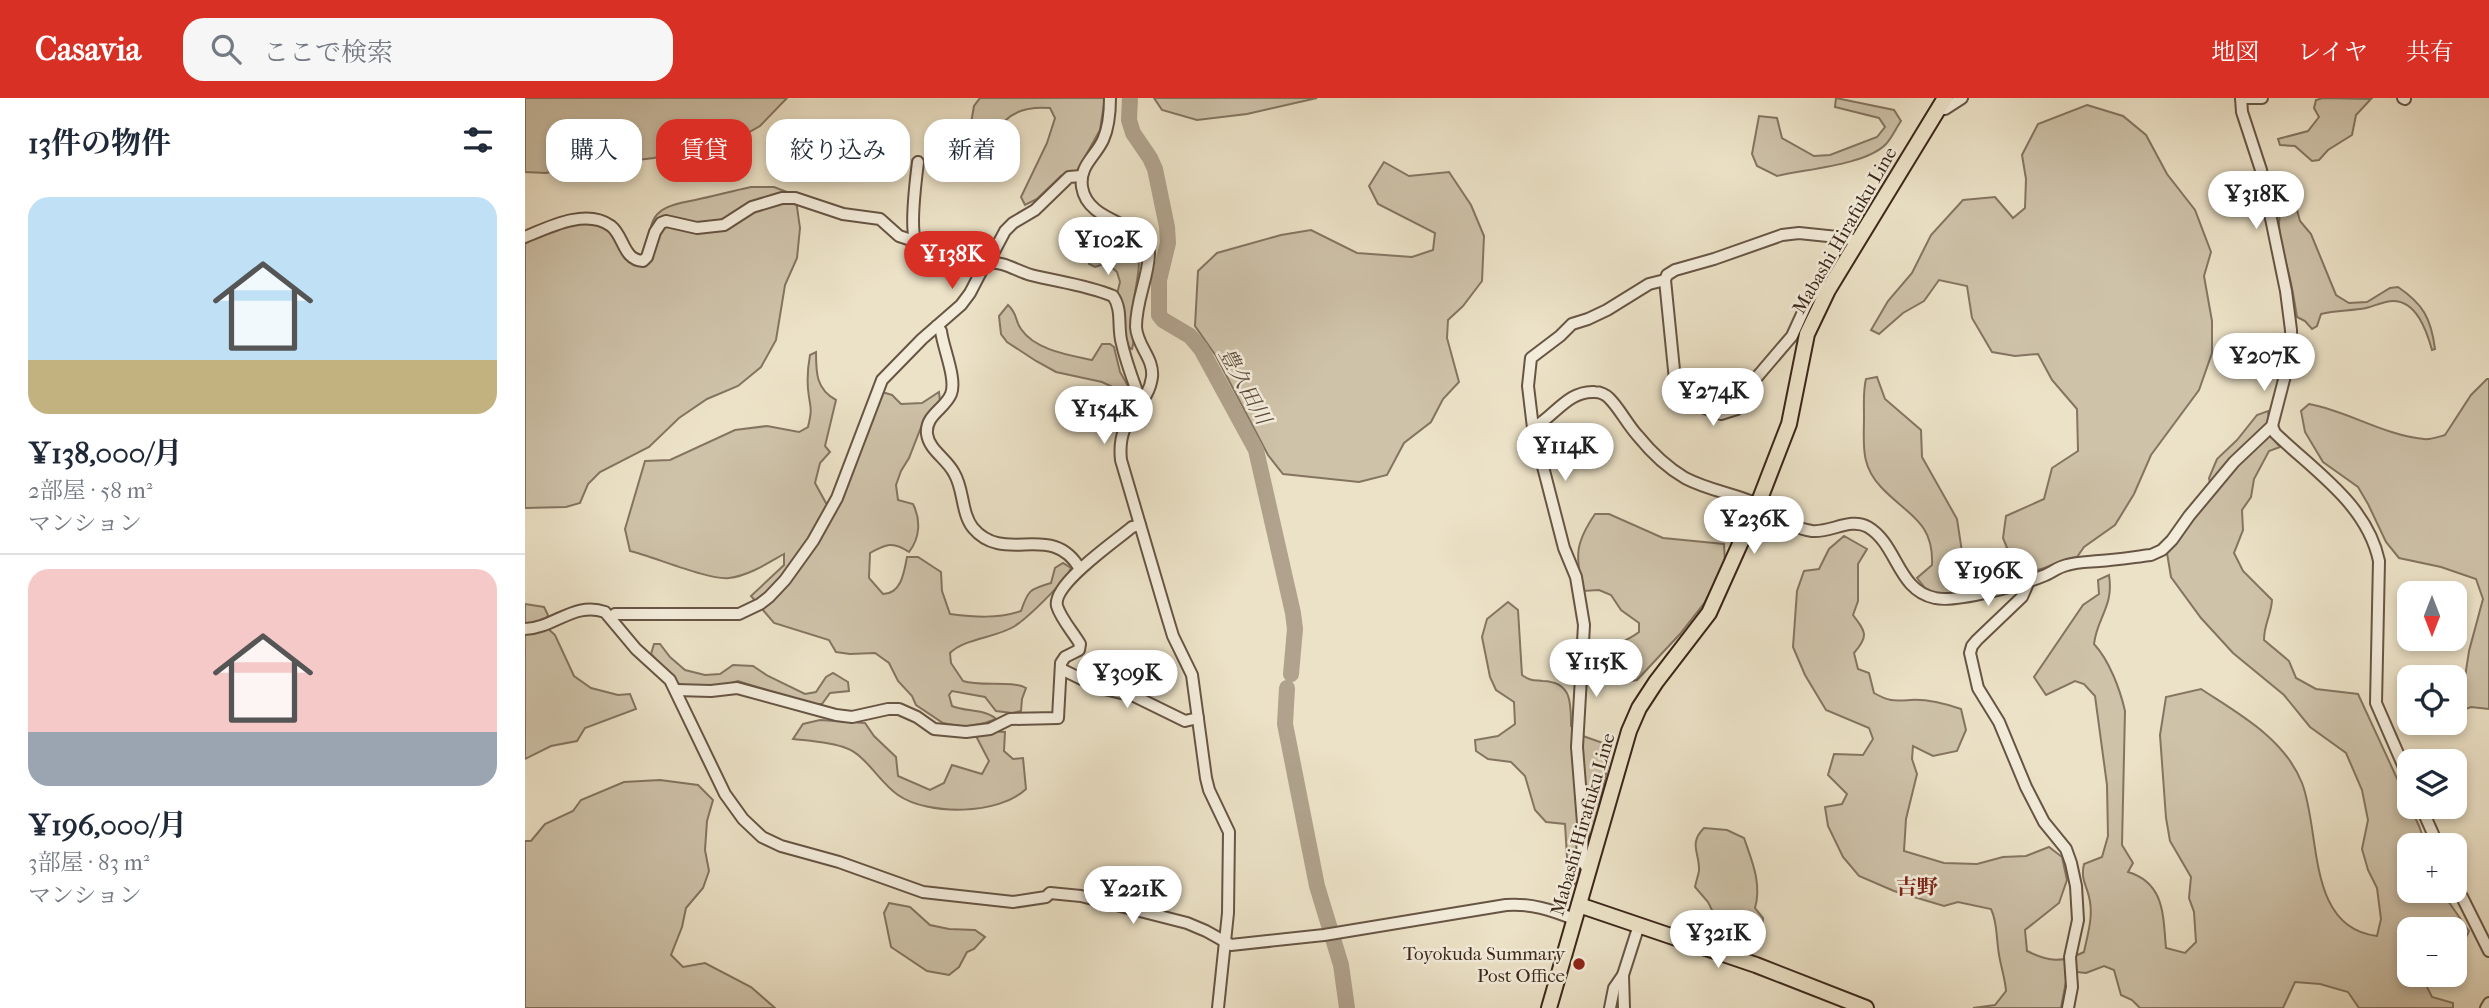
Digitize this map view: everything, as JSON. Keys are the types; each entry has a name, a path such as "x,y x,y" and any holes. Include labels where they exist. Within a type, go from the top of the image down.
{"main road":[{"name":"Mabashi Hirafuku Line","path":"1549,1008 1618,766 1639,708 1709,612 1785,438 1807,334 1828,290 1941,104"},
{"path":"1577,912 1639,925 1756,965 1866,1008"}],"street":[{"path":"1110,98 1105,133 1081,176 1084,195 1090,206 1100,214 1135,231 1148,244 1149,259 1139,297 1136,329 1152,369 1152,380 1128,419 1120,446 1173,636 1192,675 1209,790 1229,832 1229,913 1218,1008"},
{"path":"1941,104 1945,109 1962,98"},
{"path":"1532,428 1566,400 1582,393 1597,392 1608,396 1638,436 1664,462 1683,476 1758,504 1801,528 1812,531 1831,530 1860,524 1870,528 1889,548 1900,572 1909,583 1932,598 1954,598 2029,581 2069,564 2151,555 2162,550 2172,540 2234,462 2272,426 2287,368 2291,330 2262,170 2242,112 2241,98 2262,98"},
{"path":"917,242 914,230 918,162"},
{"path":"611,617 615,614 739,614 769,597 799,561 837,498 879,384 970,293 1005,231 1035,210 1069,177 1081,176"},
{"path":"525,237 567,222 593,220 611,227 629,255 636,261 643,261 661,223 666,221 697,228 724,225 753,207 771,200 795,198 843,214 880,219 899,236 917,242 931,254 949,262 985,266 1003,264 1027,274 1087,287 1113,296 1118,303 1122,345 1142,400"},
{"path":"1828,290 1818,288 1808,301 1792,336 1757,377 1737,409 1721,414 1688,402 1676,390 1665,280 1667,275 1782,235 1799,233 1847,238 1856,242"},
{"path":"1589,871 1582,861 1582,810 1577,747 1584,625 1576,577 1564,548 1532,428 1528,386 1531,358 1572,324 1607,310 1649,284 1665,280"},
{"path":"937,326 941,331 953,383 951,394 929,421 927,433 931,445 953,469 958,479 967,519 974,529 995,544 1051,544 1080,569"},
{"path":"2272,426 2275,433 2326,478 2350,504 2375,542 2379,572 2376,703 2397,751"},
{"path":"676,690 711,691 737,688 852,717 899,709 908,711 934,729 966,732 990,729 1010,719 1058,718 1061,663 1065,657 1075,653 1080,644 1056,603 1062,589 1080,569 1132,527 1140,525"},
{"path":"2029,581 2022,597 1977,640 1971,653 1978,688 1999,722 2044,822 2066,849 2071,863 2076,886 2078,920 2070,957 2072,987 2068,1008"},
{"path":"525,629 537,628 573,611 584,609 597,609 611,617 636,649 661,670 676,690 693,731 735,809 762,837 781,846 839,862 923,892 1013,902 1037,899 1051,893 1081,896 1197,926 1225,943 1239,945 1330,934 1516,904 1577,912"},
{"path":"1061,669 1100,688 1134,696 1185,720 1198,718"},
{"path":"2465,903 2489,951"},
{"path":"1610,1008 1614,988 1623,975 1639,925"},
{"path":"1623,975 1624,1008"},
{"path":"2486,1008 2489,1003"}],"shaded area":[{"path":"525,98 787,98 760,126 752,131 752,119 656,119 656,157 642,159 642,119 546,119 546,173 525,172"},
{"path":"980,98 1105,98 1100,130 1077,171 1061,176 1037,199 1025,205 1021,197 1047,143 1055,118 1050,108 1021,111 1007,119 972,119 974,106"},
{"path":"1154,98 1317,98 1247,114 1197,120 1162,110"},
{"path":"1836,98 1894,110 1901,121 1886,144 1865,157 1850,162 1777,176 1757,166 1752,154 1759,116 1777,118 1782,138 1814,156 1830,155 1877,137 1885,127 1879,118 1835,107"},
{"path":"2371,99 2356,115 2352,135 2328,150 2319,160 2312,161 2295,146 2280,145 2278,139 2308,131 2319,117 2314,108 2316,100"},
{"path":"2087,105 2123,116 2146,135 2167,174 2195,210 2211,252 2204,276 2212,321 2212,353 2199,390 2151,455 2134,494 2115,525 2084,547 2077,557 2042,569 2016,570 2003,538 2006,516 2044,499 2052,468 2078,451 2077,409 2052,380 2038,354 2015,356 1992,352 1972,318 1967,286 1939,280 1924,301 1903,313 1879,334 1871,330 1888,301 1912,273 1931,235 1963,200 1995,197 2013,218 2025,208 2026,179 2022,155 2038,124"},
{"path":"1384,162 1409,176 1449,172 1471,205 1484,236 1482,281 1463,306 1448,320 1447,338 1459,382 1443,399 1431,422 1404,443 1387,475 1359,482 1283,474 1268,455 1216,356 1195,326 1198,271 1217,253 1281,235 1311,230 1357,253 1412,257 1433,250 1435,233 1378,204 1369,186"},
{"path":"751,187 774,187 790,193 796,200 800,228 797,258 785,285 776,340 761,367 738,386 707,399 679,418 649,447 600,472 588,484 580,503 566,507 525,508 525,231 569,220 593,223 612,234 632,261 650,255 650,230 657,214 663,209"},
{"path":"2294,197 2299,204 2297,210 2300,221 2311,234 2336,295 2349,303 2367,302 2390,288 2398,287 2420,306 2428,320 2435,349 2432,350 2415,312 2401,302 2390,301 2366,308 2321,314 2317,326 2312,329 2297,317 2279,222 2282,203"},
{"path":"1131,252 1139,257 1132,315 1132,349 1126,346 1117,294 1120,282 1117,272 1107,263 1095,267 1089,264 1091,255"},
{"path":"1008,305 1027,336 1044,347 1092,360 1102,344 1110,344 1114,347 1120,372 1128,386 1121,391 1102,382 1056,372 1007,342 1001,334 999,316"},
{"path":"816,352 817,374 821,386 836,400 825,446 830,452 820,463 815,483 826,503 838,505 882,392 892,395 901,404 922,403 939,392 940,401 925,417 896,485 898,500 913,504 916,510 918,529 915,541 909,552 890,545 870,553 869,578 883,594 898,587 907,557 918,557 941,572 942,591 950,614 1003,615 1021,611 1031,591 1051,583 1055,568 1063,563 1071,568 1067,577 1015,626 964,644 950,653 951,663 963,681 1013,684 1026,688 1021,711 996,711 985,697 952,691 949,695 952,706 987,714 996,719 964,727 943,723 916,705 912,696 898,681 889,663 875,653 836,652 829,640 774,623 751,596 784,565 784,554 743,575 720,578 630,551 625,529 645,461 670,460 735,430 767,426 799,432 808,427 811,411 808,367 810,355"},
{"path":"1877,377 1885,399 1921,430 1922,457 1957,519 1963,558 1963,588 1949,595 1929,593 1917,578 1932,565 1929,538 1917,520 1874,479 1866,462 1864,388 1866,379"},
{"path":"2489,379 2489,709 2467,708 2467,665 2483,599 2476,579 2441,567 2399,558 2386,542 2358,487 2323,462 2305,432 2301,411 2309,404 2323,407 2394,433 2431,439 2445,435 2471,395"},
{"path":"2268,411 2271,436 2280,447 2269,451 2254,479 2251,497 2242,510 2243,530 2234,553 2243,571 2272,600 2264,640 2289,661 2296,678 2316,689 2358,694 2397,778 2397,819 2416,819 2422,833 2397,833 2397,903 2449,903 2459,917 2397,917 2397,987 2427,987 2432,997 2453,1003 2453,1008 2359,1008 2348,992 2320,984 2295,982 2283,1008 2140,1008 2121,995 2114,970 2104,966 2086,973 2068,971 2061,1008 1973,1008 1995,1005 2006,991 1991,909 1958,902 1944,906 1894,891 1859,876 1843,857 1828,826 1825,807 1842,804 1847,794 1828,775 1834,754 1863,755 1873,739 1869,728 1826,710 1805,675 1793,647 1797,591 1804,571 1819,569 1829,549 1844,536 1867,549 1858,564 1858,601 1853,615 1864,634 1854,653 1858,669 1869,673 1874,693 1884,698 1896,701 1930,701 1961,709 1966,730 1957,751 1933,756 1913,746 1912,759 1917,774 1906,819 1904,851 1944,863 1977,864 2003,857 2026,856 2049,847 2062,857 2067,880 2059,903 2025,930 2027,951 2049,959 2069,958 2084,952 2088,934 2091,908 2084,879 2084,864 2102,857 2108,836 2107,785 2095,696 2084,684 2075,681 2046,695 2034,677 2083,605 2099,594 2098,580 2109,575 2109,595 2094,644 2113,675 2125,711 2122,845 2133,863 2128,872 2149,884 2160,902 2166,948 2185,953 2196,942 2194,912 2189,898 2191,877 2170,841 2166,818 2160,735 2166,697 2201,689 2259,729 2284,753 2294,767 2308,803 2320,875 2327,897 2338,916 2354,929 2377,936 2381,919 2377,888 2362,849 2368,820 2362,790 2346,753 2310,727 2284,695 2233,653 2201,618 2171,577 2167,553 2212,492 2209,478 2217,459 2257,415"},
{"path":"1595,514 1609,514 1663,538 1724,544 1725,562 1705,602 1680,634 1637,680 1625,682 1607,673 1605,655 1639,632 1639,623 1621,610 1611,595 1599,590 1583,591 1578,559 1580,542"},
{"path":"1508,602 1518,610 1522,675 1532,680 1560,685 1570,702 1571,726 1583,736 1603,743 1609,760 1590,848 1580,862 1579,881 1573,885 1568,873 1565,824 1546,822 1535,810 1525,776 1511,762 1488,759 1476,751 1475,740 1498,736 1515,724 1514,702 1496,690 1490,677 1482,637 1487,619"},
{"path":"525,604 544,607 548,615 543,624 555,635 574,676 591,688 618,695 630,694 636,709 585,728 577,741 551,746 525,759"},
{"path":"654,644 660,644 685,670 705,675 720,674 733,665 753,666 805,694 816,692 826,677 833,673 848,682 849,691 830,693 822,704 811,704 738,681 716,687 688,687 677,683 651,654"},
{"path":"820,720 865,723 874,736 896,757 898,776 930,790 944,783 952,765 982,774 989,761 976,736 991,731 1005,732 1004,751 1013,759 1023,758 1026,789 1014,798 982,808 945,809 911,802 891,790 853,751 833,744 793,739 803,724"},
{"path":"660,780 698,785 713,800 707,821 705,850 709,871 703,888 686,908 671,955 683,967 705,963 751,987 775,1008 525,1008 525,841 531,841 545,824 573,811 581,800 624,782"},
{"path":"1704,828 1727,830 1744,838 1757,881 1755,908 1763,918 1761,938 1752,950 1746,949 1747,936 1741,932 1724,936 1717,934 1713,912 1695,887 1699,871 1696,844"},
{"path":"889,903 910,907 930,925 975,930 985,937 974,949 967,952 959,967 949,975 927,971 891,947 884,913"}],"waterway":[{"name":"豊久田川","path":"1130,98 1129,120 1133,133 1155,169 1167,227 1168,243 1159,280 1159,315 1190,336 1201,349 1256,450 1293,613 1295,629 1291,674"},
{"name":"豊久田川","path":"1287,688 1285,724 1317,886 1341,965 1347,1008"}],"place":[{"name":"Toyokuda Summary Post Office","path":"1579,964"}],"district":[{"name":"吉野","path":"1917,887"}]}
